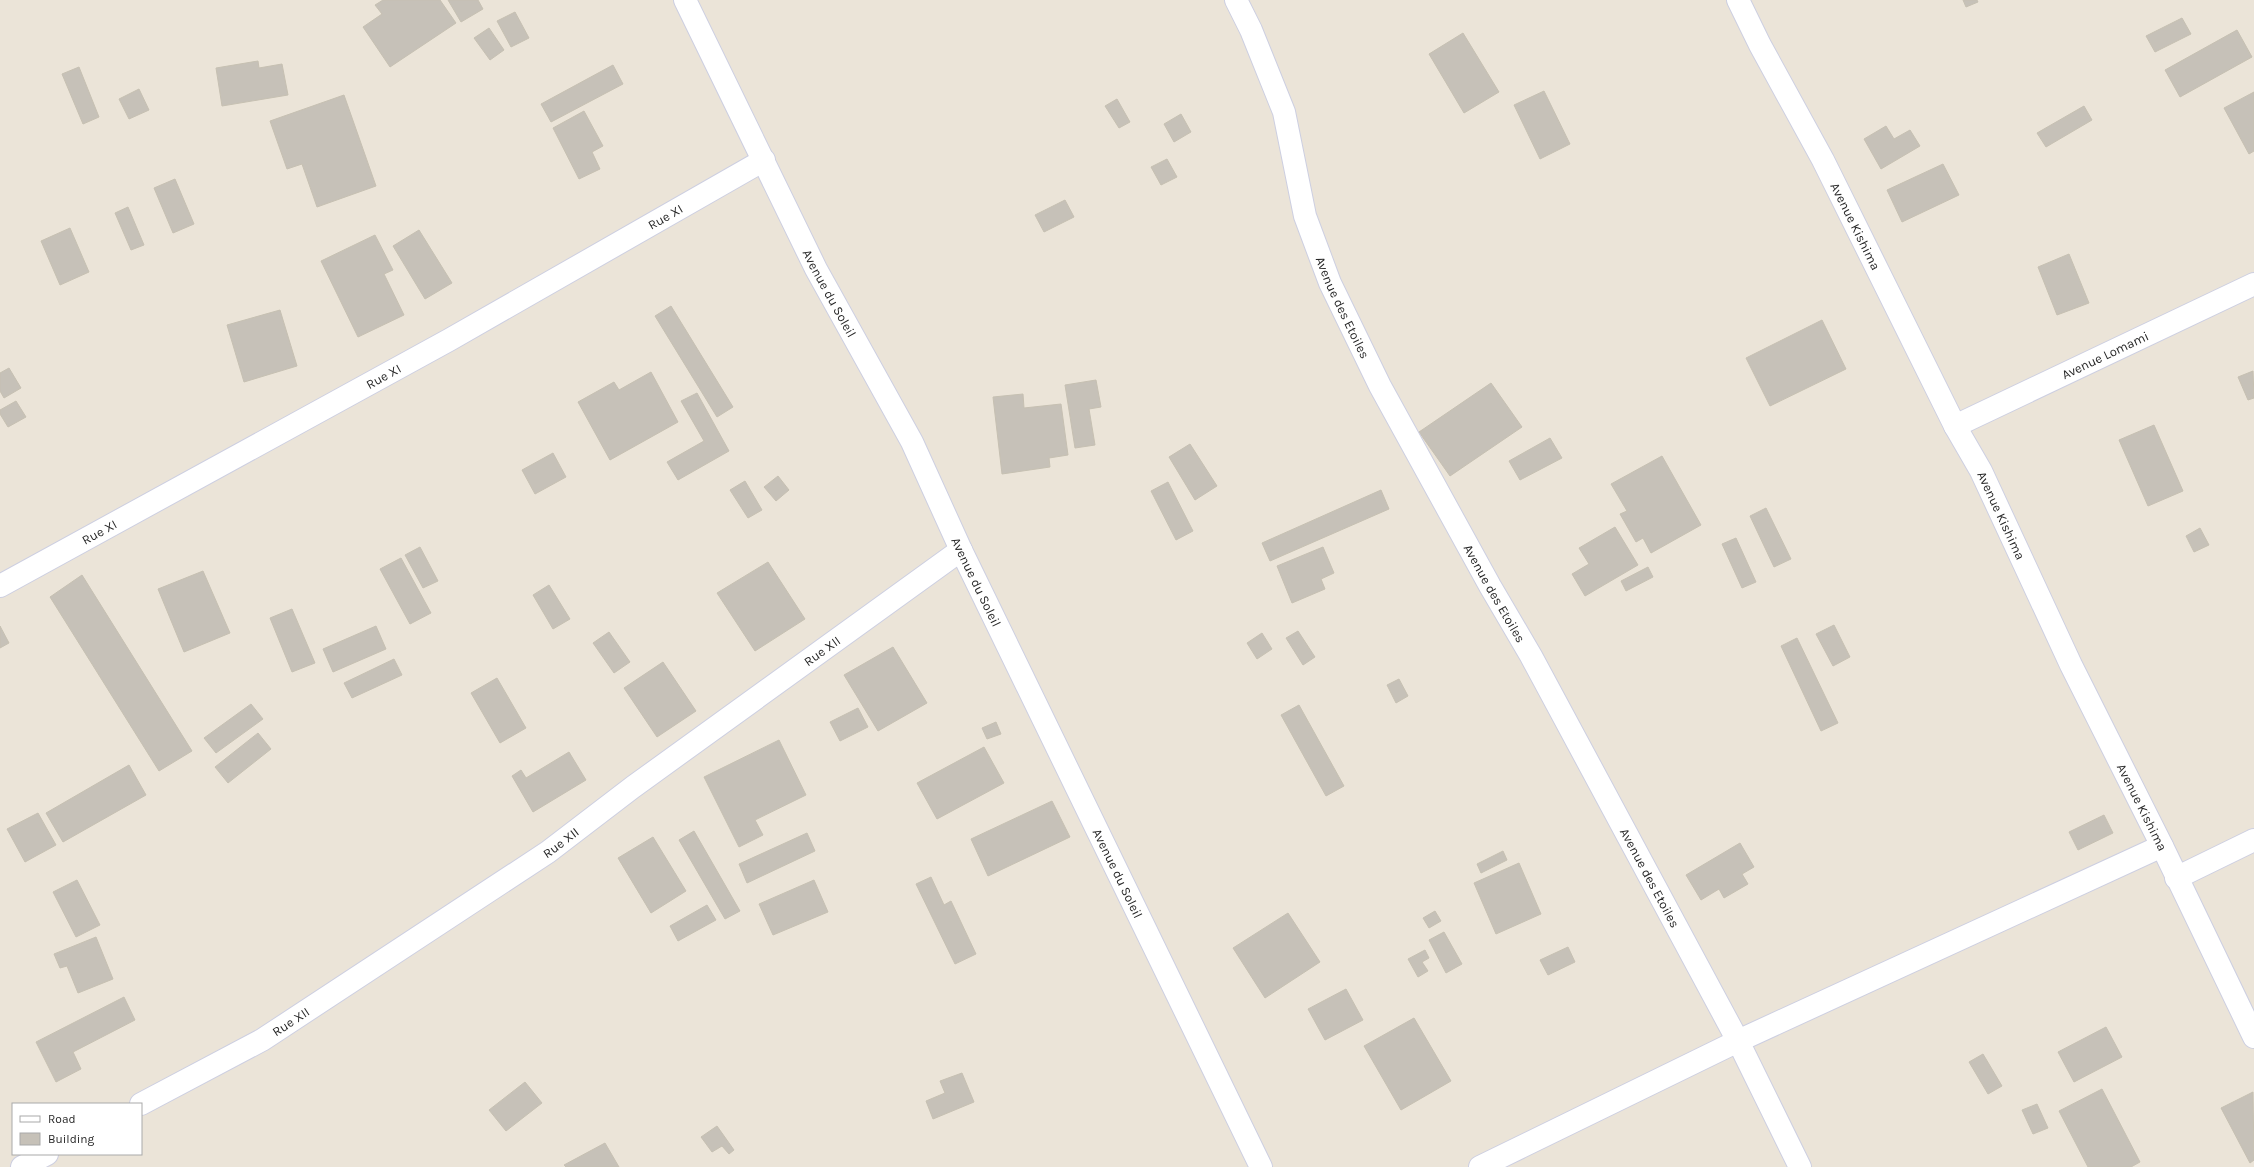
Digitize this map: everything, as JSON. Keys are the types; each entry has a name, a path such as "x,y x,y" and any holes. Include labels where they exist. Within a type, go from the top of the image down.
{"street":[{"name":"Avenue du Soleil","path":"685,0 816,269 912,442 960,550 1261,1167"},
{"name":"Avenue des Etoiles","path":"1236,0 1251,30 1284,112 1305,216 1333,290 1384,393 1490,586 1532,656 1738,1041 1800,1167"},
{"name":"Avenue Kishima","path":"1738,0 1760,46 1822,160 1955,426 1981,471 2071,665 2162,846 2176,878 2254,1037"},
{"name":"Rue XI","path":"0,586 449,340 764,160"},
{"name":"Avenue Lomami","path":"1955,426 2254,284"},
{"name":"Rue XII","path":"142,1103 262,1040 548,852 633,787 960,550"},
{"path":"2176,878 2254,840"},
{"path":"1480,1167 1738,1041 2162,846"},
{"path":"22,1167 45,1155"}],"building":[{"path":"383,0 440,0 456,23 390,67 363,27 382,14 375,5"},
{"path":"448,0 478,0 483,9 461,22"},
{"path":"1963,0 1977,0 1978,2 1966,7"},
{"path":"515,12 529,38 511,47 497,21"},
{"path":"2182,18 2191,34 2155,52 2146,36"},
{"path":"489,28 504,50 490,60 474,38"},
{"path":"2237,30 2252,57 2180,97 2165,70"},
{"path":"1463,33 1499,92 1464,113 1429,54"},
{"path":"258,61 259,68 282,64 288,95 222,106 216,68"},
{"path":"613,65 623,84 551,122 541,104"},
{"path":"79,67 99,117 83,124 62,74"},
{"path":"139,89 149,110 129,119 119,99"},
{"path":"1544,91 1570,144 1540,159 1514,105"},
{"path":"2254,92 2254,151 2249,154 2224,108"},
{"path":"344,95 376,186 317,207 302,164 287,169 270,121"},
{"path":"1117,99 1130,122 1119,128 1105,106"},
{"path":"2084,106 2092,120 2046,147 2037,133"},
{"path":"584,111 603,146 592,152 600,169 579,179 553,128"},
{"path":"1181,114 1191,132 1174,142 1164,124"},
{"path":"1886,126 1894,139 1910,130 1920,146 1881,169 1864,139"},
{"path":"1167,159 1177,177 1161,185 1151,167"},
{"path":"1943,164 1959,195 1902,222 1887,190"},
{"path":"175,179 194,224 173,233 154,188"},
{"path":"1065,200 1074,217 1044,232 1035,215"},
{"path":"128,207 144,245 131,250 115,213"},
{"path":"70,228 89,272 60,285 41,241"},
{"path":"419,230 452,283 425,299 393,246"},
{"path":"375,235 393,270 384,274 404,315 358,337 321,261"},
{"path":"2069,254 2089,303 2057,315 2038,267"},
{"path":"671,306 733,407 717,417 655,316"},
{"path":"280,310 297,366 244,382 227,325"},
{"path":"1822,320 1846,369 1770,406 1746,358"},
{"path":"9,368 21,388 4,398 0,391 0,373"},
{"path":"2253,371 2254,398 2248,400 2238,377"},
{"path":"651,372 678,422 610,460 578,402 614,382 619,390"},
{"path":"1096,380 1101,407 1089,409 1095,445 1075,448 1065,385"},
{"path":"1491,383 1522,427 1450,476 1419,432"},
{"path":"697,393 729,451 678,480 667,462 704,441 681,401"},
{"path":"1023,394 1024,408 1061,404 1068,455 1049,458 1050,467 1002,474 993,397"},
{"path":"16,401 26,417 8,427 0,414 0,410"},
{"path":"2154,425 2183,491 2148,506 2119,440"},
{"path":"1550,438 1562,458 1520,480 1509,461"},
{"path":"1190,444 1217,486 1195,500 1169,457"},
{"path":"553,453 566,477 535,494 522,470"},
{"path":"1662,456 1701,525 1651,553 1643,538 1636,542 1620,514 1627,511 1611,484"},
{"path":"778,476 789,490 776,501 764,487"},
{"path":"745,481 762,510 748,518 730,490"},
{"path":"1168,482 1193,531 1176,540 1151,491"},
{"path":"1381,490 1389,509 1270,561 1262,543"},
{"path":"1766,508 1791,559 1774,567 1750,516"},
{"path":"1615,527 1638,565 1585,596 1572,574 1589,564 1579,548"},
{"path":"2200,528 2209,545 2194,552 2186,536"},
{"path":"1736,538 1756,582 1742,588 1722,544"},
{"path":"420,547 438,581 423,588 405,555"},
{"path":"1323,547 1334,573 1321,579 1325,589 1292,603 1277,566"},
{"path":"401,558 431,613 410,624 380,569"},
{"path":"768,562 805,619 755,651 717,593"},
{"path":"1648,567 1653,577 1626,591 1621,581"},
{"path":"203,571 230,633 184,652 158,589"},
{"path":"82,575 192,751 159,771 50,597"},
{"path":"549,585 570,619 553,629 533,595"},
{"path":"292,609 315,663 292,672 270,618"},
{"path":"1834,625 1850,657 1833,666 1816,634"},
{"path":"0,626 9,643 0,648"},
{"path":"376,626 386,649 333,672 323,649"},
{"path":"1298,631 1315,657 1303,665 1286,638"},
{"path":"609,632 630,662 614,673 593,643"},
{"path":"1262,633 1272,649 1257,659 1247,643"},
{"path":"1797,638 1838,723 1821,731 1781,646"},
{"path":"893,647 927,703 878,731 844,675"},
{"path":"394,659 402,675 352,698 344,683"},
{"path":"663,662 696,711 657,737 624,688"},
{"path":"497,678 526,728 500,743 471,693"},
{"path":"1399,679 1408,696 1396,703 1387,685"},
{"path":"251,704 263,719 216,753 204,738"},
{"path":"1299,705 1344,786 1326,796 1281,715"},
{"path":"858,708 868,727 840,741 830,722"},
{"path":"996,722 1001,734 987,739 982,728"},
{"path":"258,733 271,749 228,783 215,767"},
{"path":"779,740 806,795 755,820 763,835 739,847 704,777"},
{"path":"984,747 1004,783 937,819 917,783"},
{"path":"569,752 586,780 533,812 512,776 521,770 526,778"},
{"path":"129,765 146,795 63,842 46,813"},
{"path":"1052,801 1070,837 988,876 971,839"},
{"path":"38,813 56,845 25,862 7,829"},
{"path":"2104,815 2113,833 2078,850 2069,832"},
{"path":"694,831 740,911 725,919 679,840"},
{"path":"807,833 815,851 747,883 739,864"},
{"path":"653,837 686,891 651,913 618,858"},
{"path":"1740,843 1754,867 1742,874 1748,884 1724,898 1719,889 1701,900 1686,875"},
{"path":"1503,851 1507,860 1481,873 1477,864"},
{"path":"1519,863 1541,914 1496,934 1474,883"},
{"path":"931,877 944,905 951,901 976,954 955,964 916,884"},
{"path":"77,880 100,925 76,937 53,892"},
{"path":"814,880 828,912 773,935 759,904"},
{"path":"707,905 716,920 678,941 670,926"},
{"path":"1435,911 1441,921 1429,928 1423,918"},
{"path":"1288,913 1320,962 1265,998 1233,948"},
{"path":"1444,932 1462,964 1446,973 1429,940"},
{"path":"96,937 113,979 78,993 67,966 60,968 54,954"},
{"path":"1568,947 1575,962 1548,975 1540,960"},
{"path":"1425,950 1429,958 1422,962 1428,971 1418,977 1408,959"},
{"path":"1346,989 1363,1020 1325,1040 1308,1009"},
{"path":"124,997 135,1020 73,1052 81,1069 56,1082 36,1042"},
{"path":"1414,1018 1451,1081 1401,1110 1364,1046"},
{"path":"2106,1027 2122,1057 2074,1082 2058,1052"},
{"path":"1983,1054 2002,1086 1988,1094 1969,1062"},
{"path":"962,1073 974,1102 933,1119 926,1101 945,1093 940,1081"},
{"path":"525,1082 542,1103 506,1131 489,1110"},
{"path":"2102,1089 2140,1162 2131,1167 2088,1167 2059,1111"},
{"path":"2253,1092 2254,1160 2250,1163 2221,1108"},
{"path":"2037,1104 2048,1128 2033,1134 2022,1110"},
{"path":"717,1126 734,1150 729,1154 722,1146 712,1152 701,1137"},
{"path":"605,1143 619,1167 566,1167 564,1165"}]}
